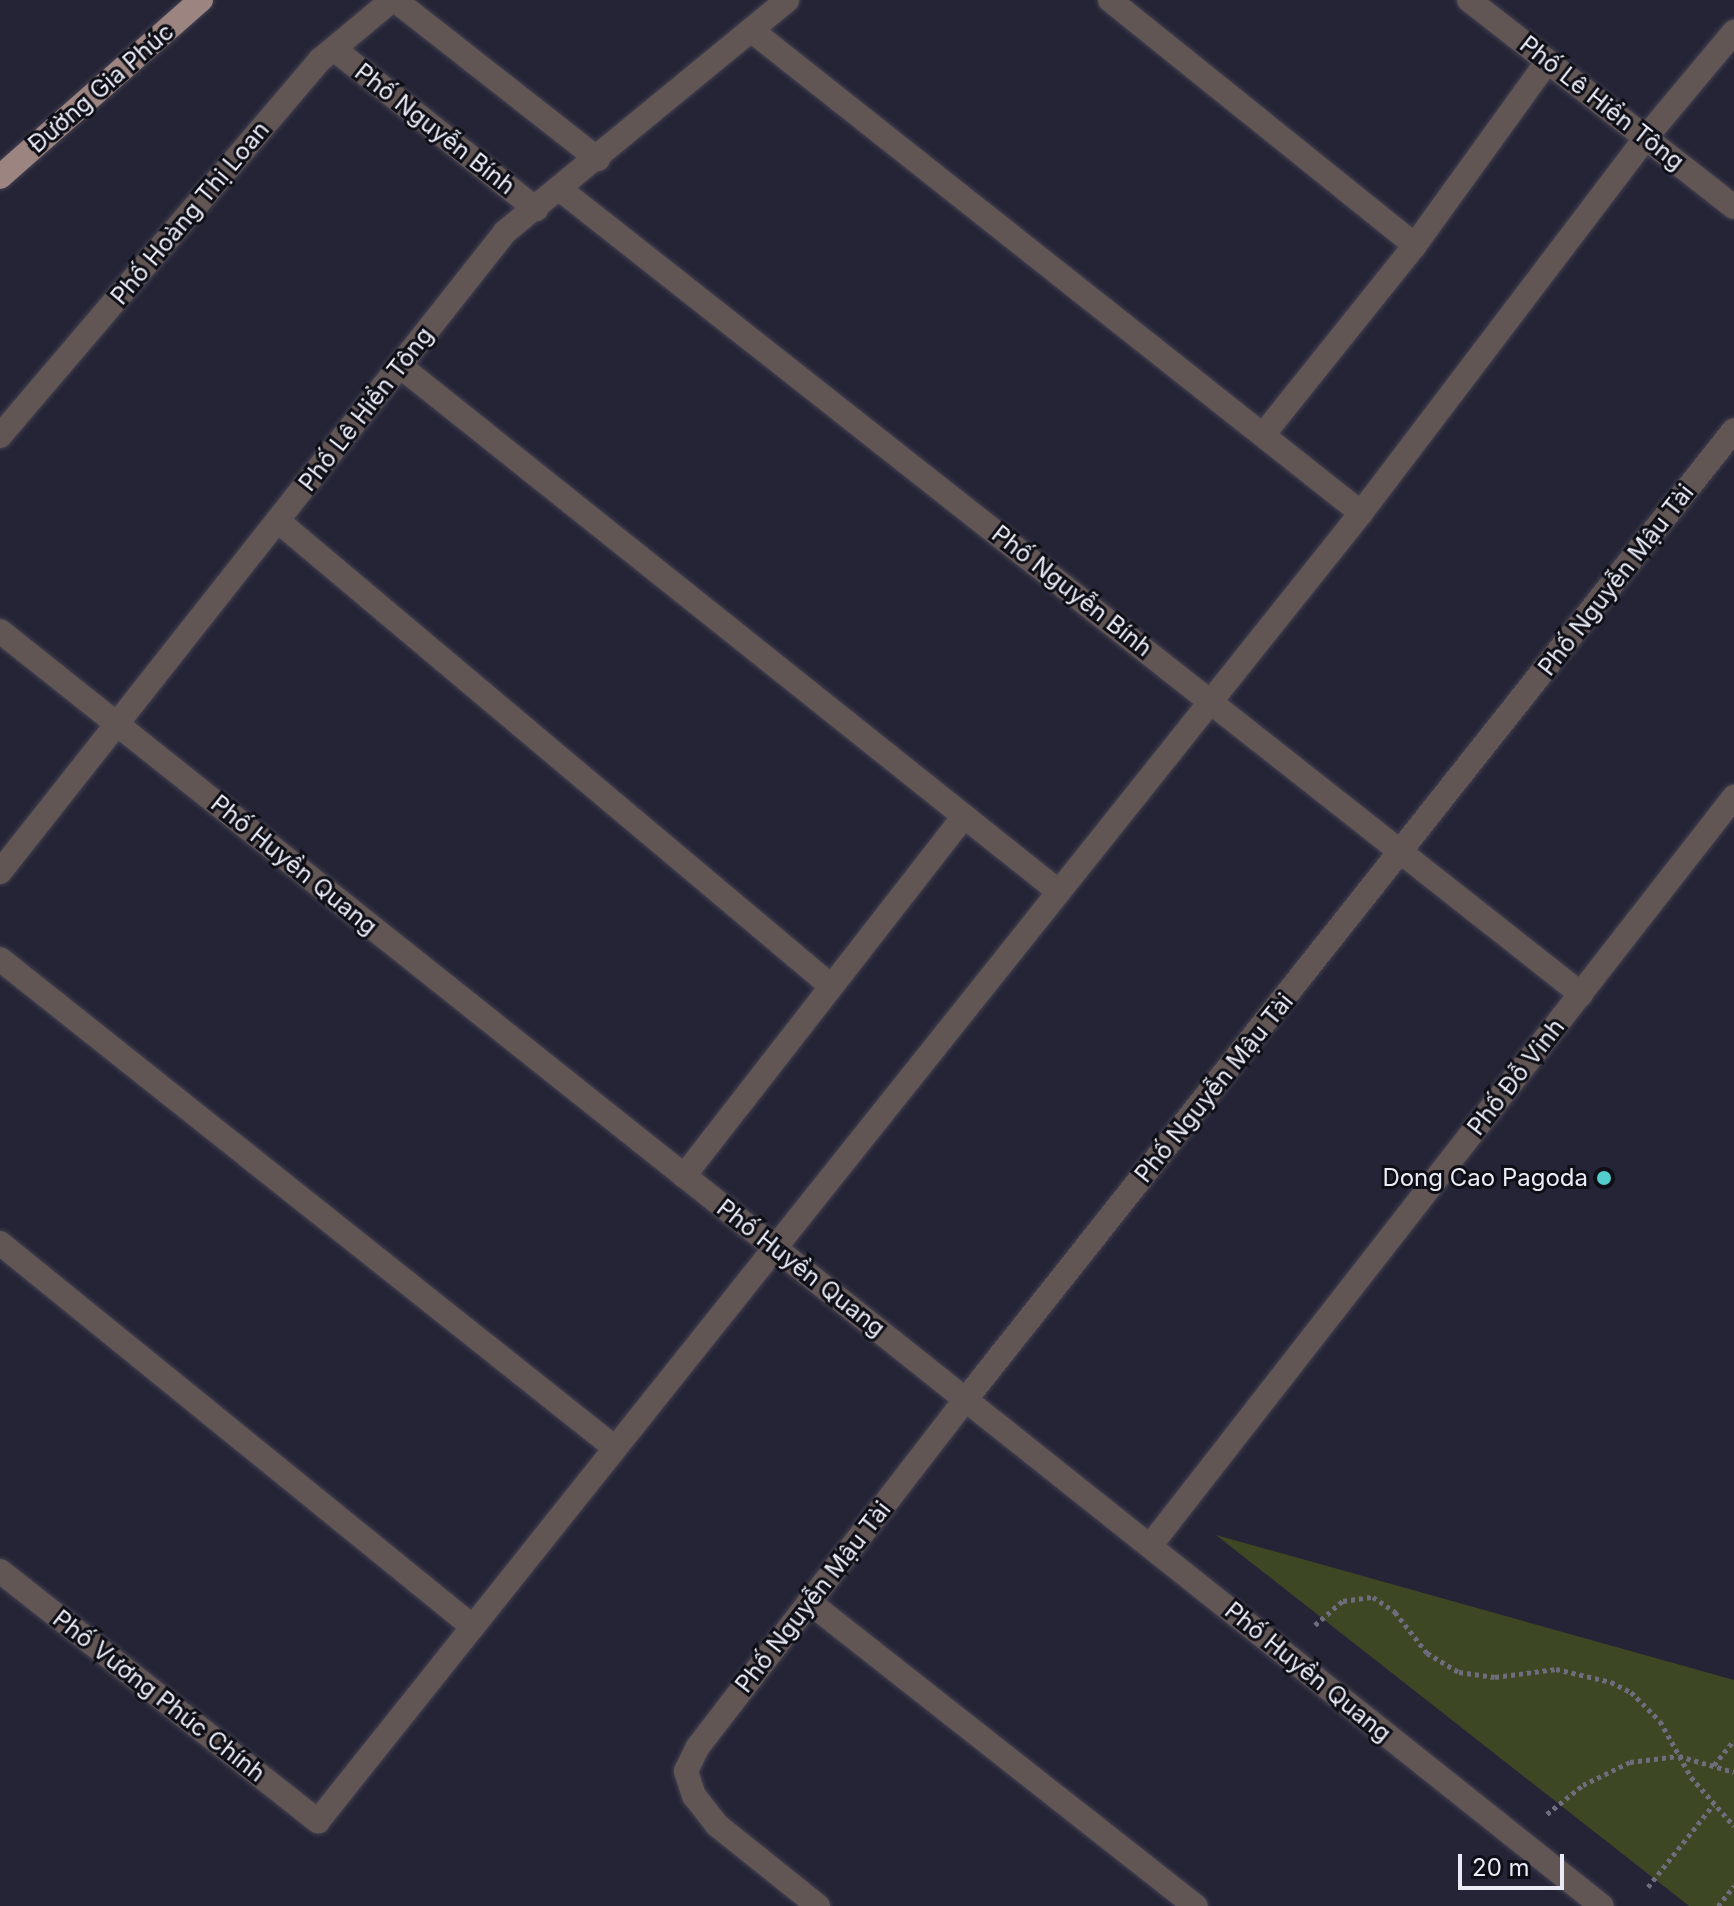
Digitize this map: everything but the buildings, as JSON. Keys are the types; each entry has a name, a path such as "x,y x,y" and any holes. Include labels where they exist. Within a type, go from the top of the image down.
{"main road":[{"name":"Đường Gia Phúc","path":"0,177 201,0"}],"street":[{"name":"Phố Hoàng Thị Loan","path":"0,436 334,49 393,0"},
{"path":"393,0 598,159"},
{"name":"Phố Lê Hiển Tông","path":"0,872 505,232 561,190 787,0"},
{"path":"1110,0 1415,245"},
{"name":"Phố Lê Hiển Tông","path":"1469,0 1734,207"},
{"path":"751,30 1361,513"},
{"path":"0,1243 473,1627 1361,513 1647,136 1734,32"},
{"name":"Phố Nguyễn Bính","path":"334,49 536,209"},
{"path":"1263,435 1415,245 1547,62"},
{"name":"Phố Nguyễn Bính","path":"561,190 1581,994"},
{"path":"400,366 1058,891"},
{"name":"Phố Nguyễn Mậu Tài","path":"818,1906 717,1825 702,1806 686,1771 697,1748 966,1399 1734,430"},
{"path":"278,521 831,986"},
{"name":"Phố Huyền Quang","path":"0,631 1150,1546 1587,1902"},
{"name":"Phố Đỗ Vinh","path":"1150,1546 1734,797"},
{"path":"684,1176 964,816"},
{"path":"0,959 615,1448"},
{"name":"Phố Vương Phúc Chính","path":"0,1571 318,1821 473,1627"},
{"path":"809,1602 1196,1906"}],"path":[{"path":"1315,1625 1343,1601 1373,1597 1395,1612 1427,1653 1459,1672 1495,1677 1556,1669 1611,1682 1631,1692 1660,1721 1679,1756 1713,1805 1734,1826"},
{"path":"1714,1765 1734,1740"},
{"path":"1547,1814 1606,1772 1641,1760 1679,1756 1734,1772"},
{"path":"1648,1887 1713,1805"},
{"path":"1718,1906 1734,1886"}],"green space":[{"path":"1216,1535 1734,1680 1734,1906 1689,1906"}],"place":[{"name":"Dong Cao Pagoda","path":"1604,1178"}]}
